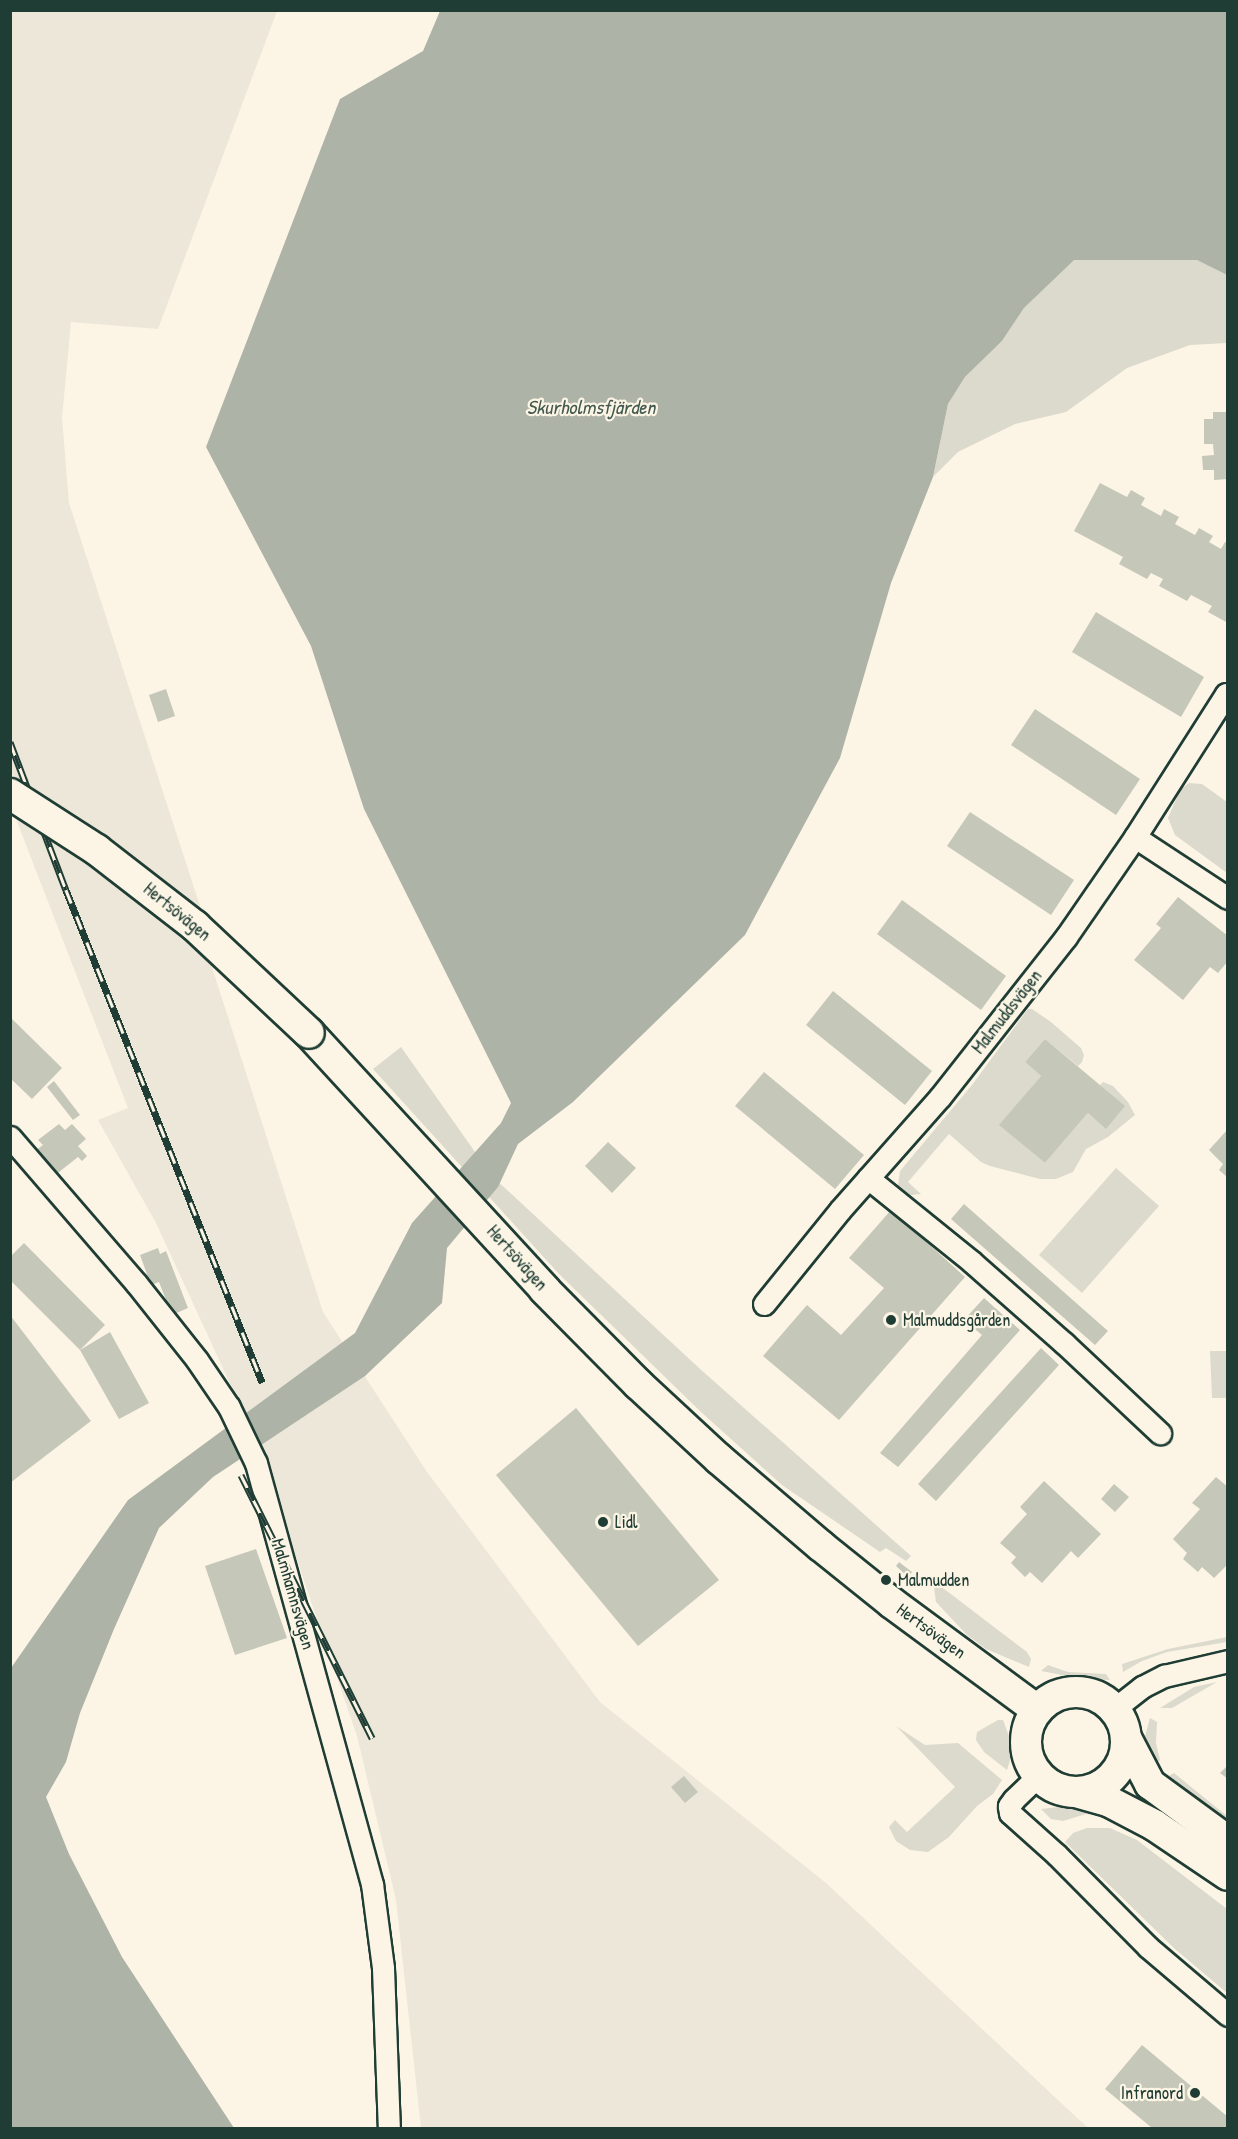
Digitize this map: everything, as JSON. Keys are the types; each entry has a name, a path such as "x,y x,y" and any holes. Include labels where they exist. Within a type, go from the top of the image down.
{"main road":[{"name":"Hertsövägen","path":"10,794 97,850 195,926 309,1033 600,1346 721,1460 892,1603 1037,1710"},
{"path":"1227,1841 1150,1784 1126,1738 1121,1718 1114,1709 1094,1695 1069,1692 1046,1702 1037,1710 1027,1736 1027,1750 1039,1775 1056,1787 1110,1802 1154,1825 1227,1875"},
{"path":"1076,1792 1096,1787 1113,1776 1121,1765 1126,1738"}],"street":[{"name":"Malmuddsvägen","path":"764,1304 868,1178 940,1097 1058,947 1135,837 1227,693"},
{"path":"1135,837 1227,898"},
{"name":"Malmhamnsvägen","path":"10,1137 136,1283 197,1360 229,1407 256,1463 372,1884 383,1968 389,2128"},
{"path":"868,1178 972,1262 1064,1343 1160,1433"},
{"path":"1114,1709 1142,1687 1164,1676 1227,1660"},
{"path":"1039,1775 1014,1799 1009,1806 1010,1813 1058,1855 1148,1947 1227,2014"}],"shaded area":[{"path":"10,11 277,11 158,329 71,322 62,418 69,503 201,909 87,822 11,774"},
{"path":"1073,260 1198,260 1227,275 1227,343 1190,345 1127,368 1066,412 1015,424 958,452 933,477 948,404 965,377 1002,341 1024,308"},
{"path":"1189,783 1202,784 1227,802 1227,873 1175,835 1168,818 1180,790"},
{"path":"14,814 93,866 146,905 209,958 323,1312 427,1472 600,1702 826,1883 1088,2128 421,2128 396,1900 357,1736 256,1440 156,1223 98,1120 128,1108"},
{"path":"1028,1009 1032,1009 1051,1022 1081,1048 1084,1055 1078,1066 1045,1039 1025,1062 1041,1076 1000,1125 1045,1163 1088,1113 1106,1128 1124,1107 1100,1085 1103,1082 1113,1086 1128,1102 1135,1115 1108,1137 1086,1149 1073,1172 1056,1179 1040,1179 990,1166 981,1162 949,1134 908,1182 921,1194 911,1195 903,1192 898,1186 900,1171 972,1085"},
{"path":"401,1047 492,1176 699,1368 911,1556 906,1561 886,1548 880,1552 782,1485 701,1412 559,1274 373,1069"},
{"path":"1116,1168 1159,1206 1082,1293 1039,1255"},
{"path":"1210,1351 1227,1351 1227,1398 1212,1398"},
{"path":"939,1585 1027,1652 1031,1659 1029,1667 986,1649 967,1635 936,1602 934,1588"},
{"path":"1227,1637 1227,1642 1167,1652 1142,1661 1123,1672 1122,1664 1168,1649"},
{"path":"1048,1665 1068,1672 1106,1674 1110,1680 1083,1679 1041,1671"},
{"path":"1217,1682 1172,1708 1160,1708 1194,1687"},
{"path":"1150,1718 1157,1722 1156,1743 1160,1760 1154,1766 1145,1736"},
{"path":"998,1720 1003,1720 1010,1739 1011,1757 1007,1770 984,1752 976,1740 977,1732"},
{"path":"896,1726 925,1745 958,1743 1002,1780 993,1794 977,1806 949,1837 928,1852 910,1850 896,1841 889,1827 895,1820 907,1832 955,1787"},
{"path":"1174,1773 1227,1816 1227,1827 1163,1779"},
{"path":"1076,1805 1104,1815 1086,1814 1063,1821 1051,1819 1041,1809"},
{"path":"1087,1828 1110,1828 1137,1840 1227,1909 1227,1993 1175,1949 1065,1842 1073,1833"}],"water":[{"name":"Skurholmsfjärden","path":"440,11 1227,11 1227,275 1197,260 1074,260 1024,308 1002,341 965,377 948,404 933,477 891,583 840,758 745,935 573,1102 518,1144 498,1187 447,1248 442,1303 365,1376 213,1477 159,1528 80,1713 66,1762 46,1797 69,1854 122,1957 234,2128 11,2128 11,1668 128,1500 355,1333 412,1223 501,1123 511,1103 364,809 311,646 206,447 340,99 423,51"}],"building":[{"path":"1213,412 1228,412 1228,479 1214,480 1214,470 1203,470 1202,456 1214,455 1213,444 1204,444 1204,419 1213,419"},
{"path":"1100,483 1127,497 1131,490 1145,498 1141,505 1161,516 1164,509 1179,517 1175,524 1195,535 1199,528 1213,536 1209,542 1221,549 1225,542 1228,543 1228,623 1208,612 1212,606 1191,595 1187,601 1159,586 1163,579 1151,573 1147,579 1119,564 1123,557 1074,531"},
{"path":"1096,612 1204,677 1181,717 1072,652"},
{"path":"166,689 175,716 158,722 149,695"},
{"path":"1035,709 1140,779 1116,815 1011,745"},
{"path":"970,812 1074,880 1051,915 947,846"},
{"path":"1178,897 1228,936 1228,961 1218,973 1210,967 1183,1000 1134,960 1161,928 1156,924"},
{"path":"902,900 1006,976 981,1010 877,934"},
{"path":"833,991 932,1071 905,1105 806,1025"},
{"path":"10,1017 62,1068 32,1099 10,1078"},
{"path":"1045,1039 1125,1106 1106,1129 1088,1113 1045,1163 999,1125 1041,1076 1025,1062"},
{"path":"764,1072 864,1155 835,1189 735,1106"},
{"path":"54,1081 80,1115 73,1120 47,1087"},
{"path":"59,1124 65,1130 72,1124 86,1139 78,1146 87,1156 82,1161 78,1157 54,1176 35,1151 43,1145 38,1140"},
{"path":"1228,1129 1228,1178 1219,1170 1223,1164 1209,1150"},
{"path":"608,1142 636,1168 612,1193 585,1166"},
{"path":"964,1204 1108,1331 1095,1345 951,1219"},
{"name":"Malmuddsgården","path":"891,1210 965,1277 839,1420 763,1356 807,1305 841,1335 884,1288 849,1258"},
{"path":"24,1243 105,1325 80,1350 10,1280 10,1257"},
{"path":"158,1248 160,1254 166,1251 188,1308 172,1315 159,1282 151,1285 140,1255"},
{"path":"984,1298 1020,1330 898,1467 880,1453 982,1335 964,1320"},
{"path":"10,1315 91,1421 10,1483"},
{"path":"110,1332 149,1403 119,1419 80,1350"},
{"path":"1041,1348 1059,1365 936,1501 918,1484"},
{"name":"Lidl","path":"576,1408 719,1580 638,1646 496,1475"},
{"path":"1216,1477 1228,1487 1228,1564 1214,1578 1202,1567 1198,1572 1183,1559 1187,1553 1173,1539 1200,1509 1192,1503"},
{"path":"1044,1481 1101,1534 1078,1558 1071,1551 1042,1583 1030,1572 1025,1577 1011,1563 1016,1557 1000,1543 1027,1514 1020,1507"},
{"path":"1114,1484 1129,1497 1115,1512 1101,1499"},
{"path":"256,1549 287,1638 235,1655 205,1566"},
{"path":"899,1562 912,1572 908,1577 896,1566"},
{"path":"1228,1765 1228,1779 1220,1773"},
{"path":"684,1776 698,1792 685,1803 671,1787"},
{"path":"1142,2045 1228,2117 1228,2128 1152,2128 1105,2089"}],"railway":[{"path":"10,742 66,890 262,1382"},
{"path":"241,1475 372,1738"}],"place":[{"name":"Malmuddsgården","path":"891,1320"},
{"name":"Lidl","path":"603,1522"},
{"name":"Malmudden","path":"886,1580"},
{"name":"Infranord","path":"1195,2093"}]}
